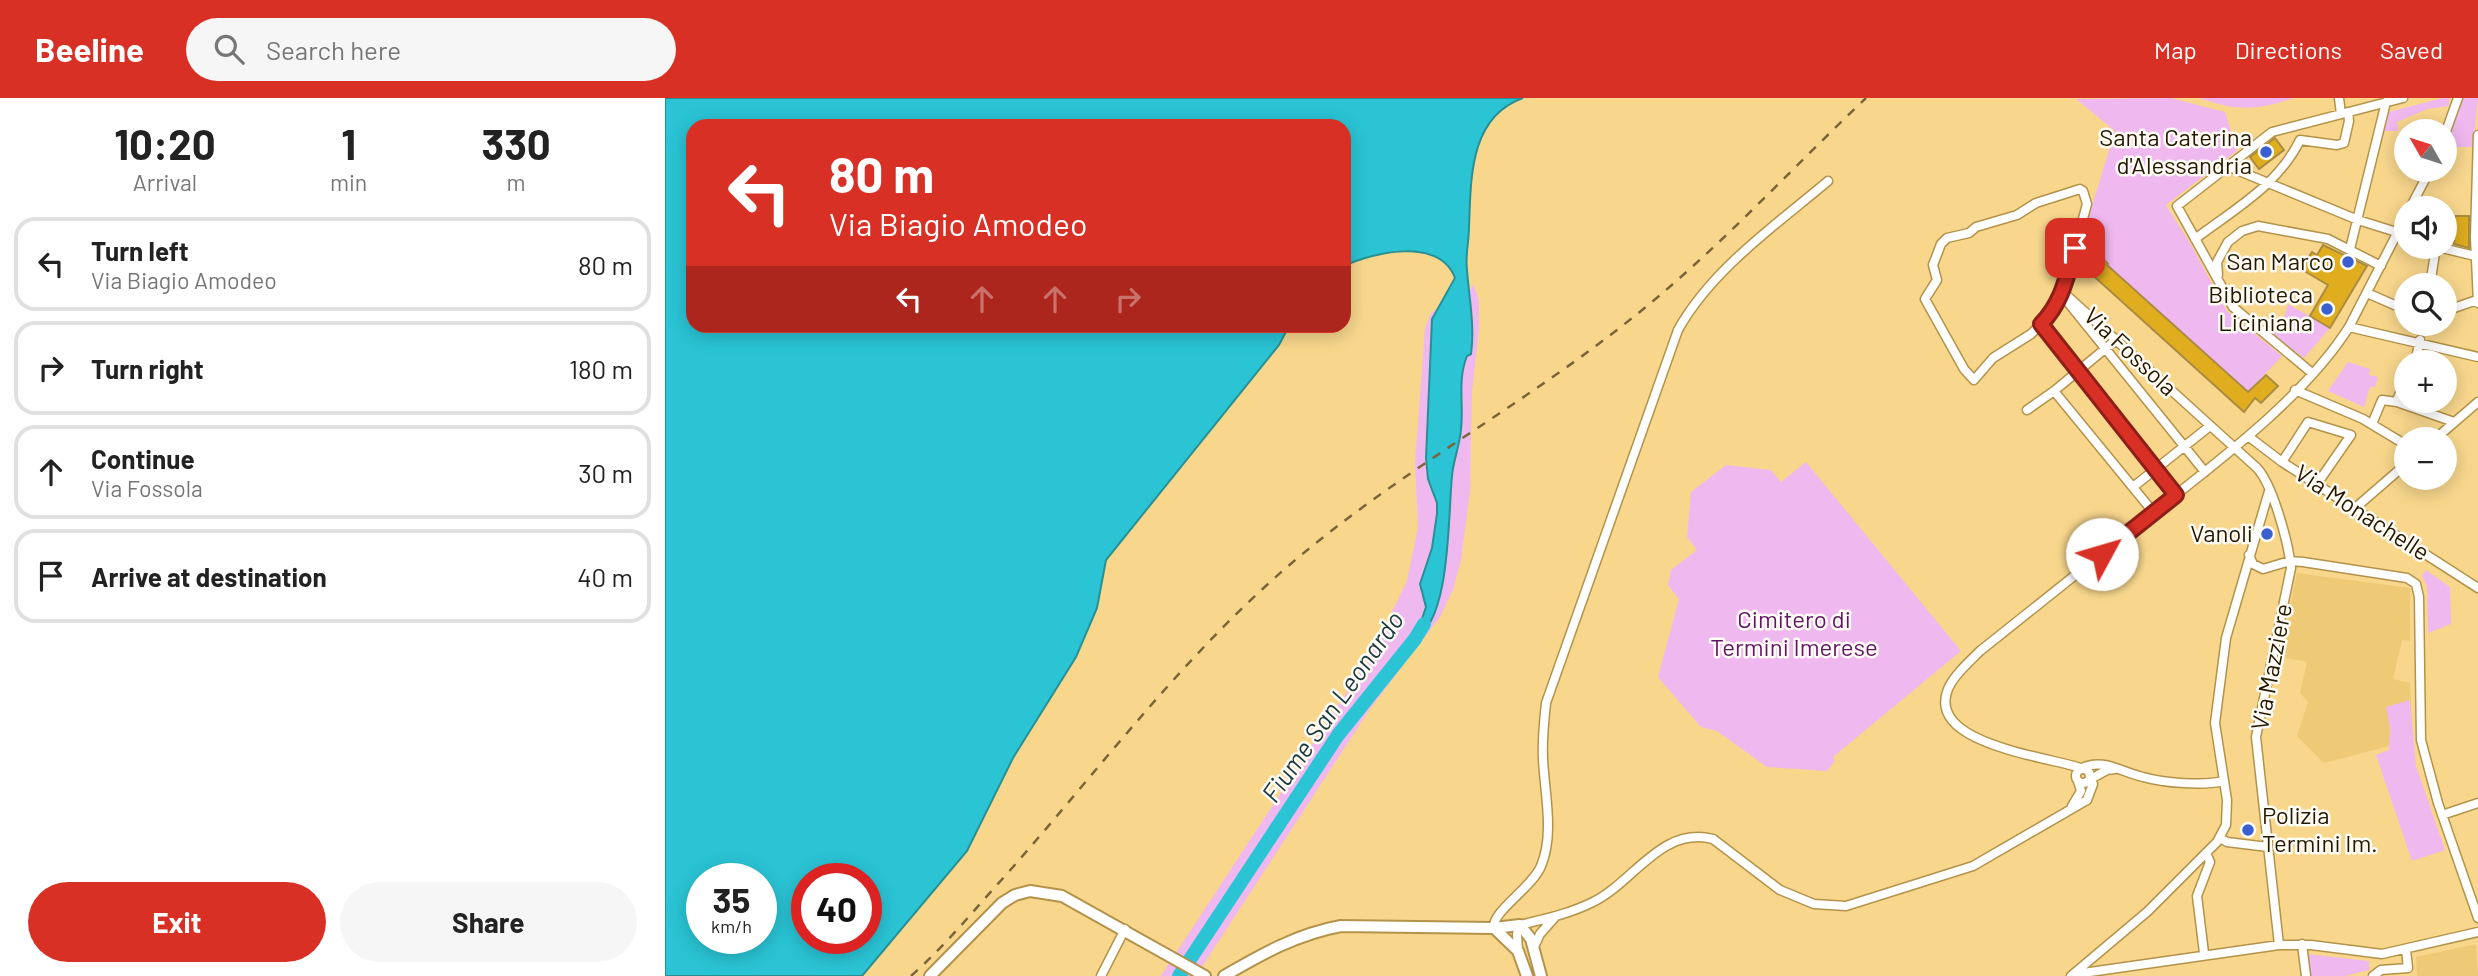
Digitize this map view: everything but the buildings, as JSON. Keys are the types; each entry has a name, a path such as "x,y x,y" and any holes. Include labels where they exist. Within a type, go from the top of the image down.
{"main road":[{"path":"930,976 1002,903 1022,893 1048,892 1062,896 1125,929 1205,976"},
{"path":"1224,976 1276,946 1317,931 1341,926 1494,928 1520,925 1531,939 1541,976"},
{"path":"1494,928 1518,951 1527,976"}],"street":[{"path":"2196,239 2268,184 2290,161 2301,139 2337,145 2344,143 2349,121 2339,98"},
{"path":"2312,373 2245,320 2233,307 2196,239 2177,211 2179,205 2272,132 2403,98"},
{"path":"2450,119 2458,98"},
{"path":"2350,249 2386,102"},
{"path":"2457,308 2478,302 2475,256 2478,135"},
{"path":"2227,166 2357,220 2394,232"},
{"path":"1494,928 1496,916 1526,889 1541,867 1547,833 1543,756 1546,703 1678,330 1688,312 1712,282 1828,181"},
{"name":"Via Fossola","path":"2041,324 2031,334 1993,358 1974,380 1964,369 1925,299 1937,279 1933,265 1941,244 1947,238 1969,233 1976,227 2017,215 2036,203 2080,189 2087,204 2062,293 2117,339 2234,448"},
{"path":"2219,281 2217,262 2222,251 2235,235 2249,228 2273,227 2327,239 2381,266"},
{"path":"1518,951 1517,934 1520,925 1555,917 1593,902 1655,852 1688,838 1702,836 1713,839 1780,890 1814,904 1846,906 1973,866 2087,800 2093,788 2083,775 1967,733 1950,718 1945,701 1953,680 1980,652 2234,448 2295,390 2338,344 2394,246"},
{"path":"2457,253 2475,256"},
{"path":"2176,495 2077,373 2041,324 2053,312 2062,293 2104,350 2205,472"},
{"path":"2367,293 2394,305"},
{"path":"2349,327 2478,357"},
{"path":"2027,410 2117,339"},
{"path":"2418,350 2419,343"},
{"path":"2295,390 2372,424 2394,438"},
{"path":"2054,391 2154,513"},
{"path":"2372,424 2382,400 2394,402"},
{"path":"2448,427 2478,402"},
{"path":"2428,413 2454,422"},
{"path":"2282,461 2308,422 2351,435 2317,484"},
{"path":"2133,487 2210,426"},
{"name":"Via Monachelle","path":"2248,436 2354,509 2478,588"},
{"path":"2244,457 2256,443"},
{"name":"Via Mazziere","path":"2234,448 2263,474 2290,561 2256,737 2279,945"},
{"path":"2354,509 2394,474"},
{"path":"2072,975 2100,954 2206,853 2220,838 2226,825 2228,808 2216,718 2226,638 2269,491"},
{"path":"2262,512 2269,507 2276,514"},
{"path":"2249,554 2253,564 2263,569 2290,561 2328,564 2407,578 2416,584 2419,597 2421,740 2442,815 2478,918"},
{"path":"2066,813 2080,796 2083,775 2097,764 2143,777 2211,784 2224,781"},
{"path":"2083,775 2121,769"},
{"path":"2442,815 2478,803"},
{"path":"2220,838 2227,842 2268,847"},
{"path":"2204,953 2197,896 2210,862 2206,853"},
{"path":"1533,949 1540,934 1555,917"},
{"path":"1101,976 1125,929"},
{"path":"2072,975 2204,953 2279,945 2302,944 2376,954 2406,950 2478,932"},
{"path":"2302,944 2306,976"},
{"path":"2373,976 2382,970 2408,968 2406,950"},
{"path":"2100,954 2097,963 2106,968"}],"shaded area":[{"path":"2297,573 2410,588 2410,641 2402,640 2393,679 2410,683 2412,740 2324,763 2297,736 2308,702 2300,693 2307,662 2280,657"},
{"path":"2476,944 2478,976 2417,976 2416,957"}],"green space":[{"path":"2171,98 2225,112 2237,151 2166,205 2227,311 2282,356 2248,392 2107,265 2094,250 2082,263 2076,258 2115,131 2076,99"},
{"path":"2200,98 2293,98 2247,108"},
{"path":"2449,98 2449,106 2427,109 2404,119 2394,119 2394,131 2384,131 2389,112"},
{"path":"2461,98 2478,98 2471,147 2457,147 2457,119 2454,119"},
{"path":"1473,284 1479,299 1479,328 1472,392 1470,491 1461,560 1453,590 1440,617 1370,709 1196,976 1161,976 1370,657 1407,581 1418,527 1415,463 1425,328 1436,308 1432,319 1426,458 1431,489 1437,503 1437,514 1432,548 1422,575 1426,607 1416,631 1438,606 1452,473 1461,432 1463,399 1459,387 1460,372 1467,356 1471,354 1470,330 1473,318 1469,293"},
{"path":"2288,304 2330,328 2304,358 2270,333 2285,315"},
{"path":"2348,362 2370,369 2369,375 2378,377 2375,387 2370,387 2364,407 2328,391"},
{"name":"Cimitero di Termini Imerese","path":"1806,462 1961,651 1833,757 1835,761 1827,771 1767,767 1717,731 1701,727 1658,677 1679,599 1668,585 1671,570 1697,550 1687,537 1691,492 1726,465 1771,470 1781,482"},
{"path":"2426,570 2450,587 2451,624 2428,633 2427,586 2422,576"},
{"path":"2410,700 2416,766 2445,850 2412,861 2376,755 2389,750 2390,729 2386,707"},
{"path":"2307,954 2369,961 2369,970 2345,976 2309,976"}],"water":[{"path":"665,98 1523,98 1505,107 1492,119 1483,135 1473,170 1466,259 1472,344 1471,354 1467,356 1462,374 1462,419 1453,470 1445,565 1435,611 1427,628 1415,639 1426,607 1420,584 1432,548 1437,514 1437,503 1428,479 1426,458 1432,319 1455,278 1447,265 1421,252 1388,253 1351,263 1351,119 686,119 686,333 1285,333 1279,345 1106,560 1097,608 1076,657 1013,758 967,851 882,952 882,863 791,863 791,954 880,954 862,976 665,976"}],"waterway":[{"name":"Fiume San Leonardo","path":"1179,976 1338,735 1424,624"}],"railway":[{"path":"911,976 948,940 1005,876 1165,689 1268,584 1353,515 1578,359 1654,300 1717,244 1866,98"}],"place":[{"name":"Santa Caterina d'Alessandria","path":"2266,152"},
{"name":"San Marco","path":"2348,262"},
{"name":"Biblioteca Liciniana","path":"2327,309"},
{"name":"Vanoli","path":"2267,534"},
{"name":"Polizia Termini Im.","path":"2248,830"}],"route":[{"path":"2075,248 2061,295 2053,312 2041,324 2077,373 2176,495 2102,554"}]}
